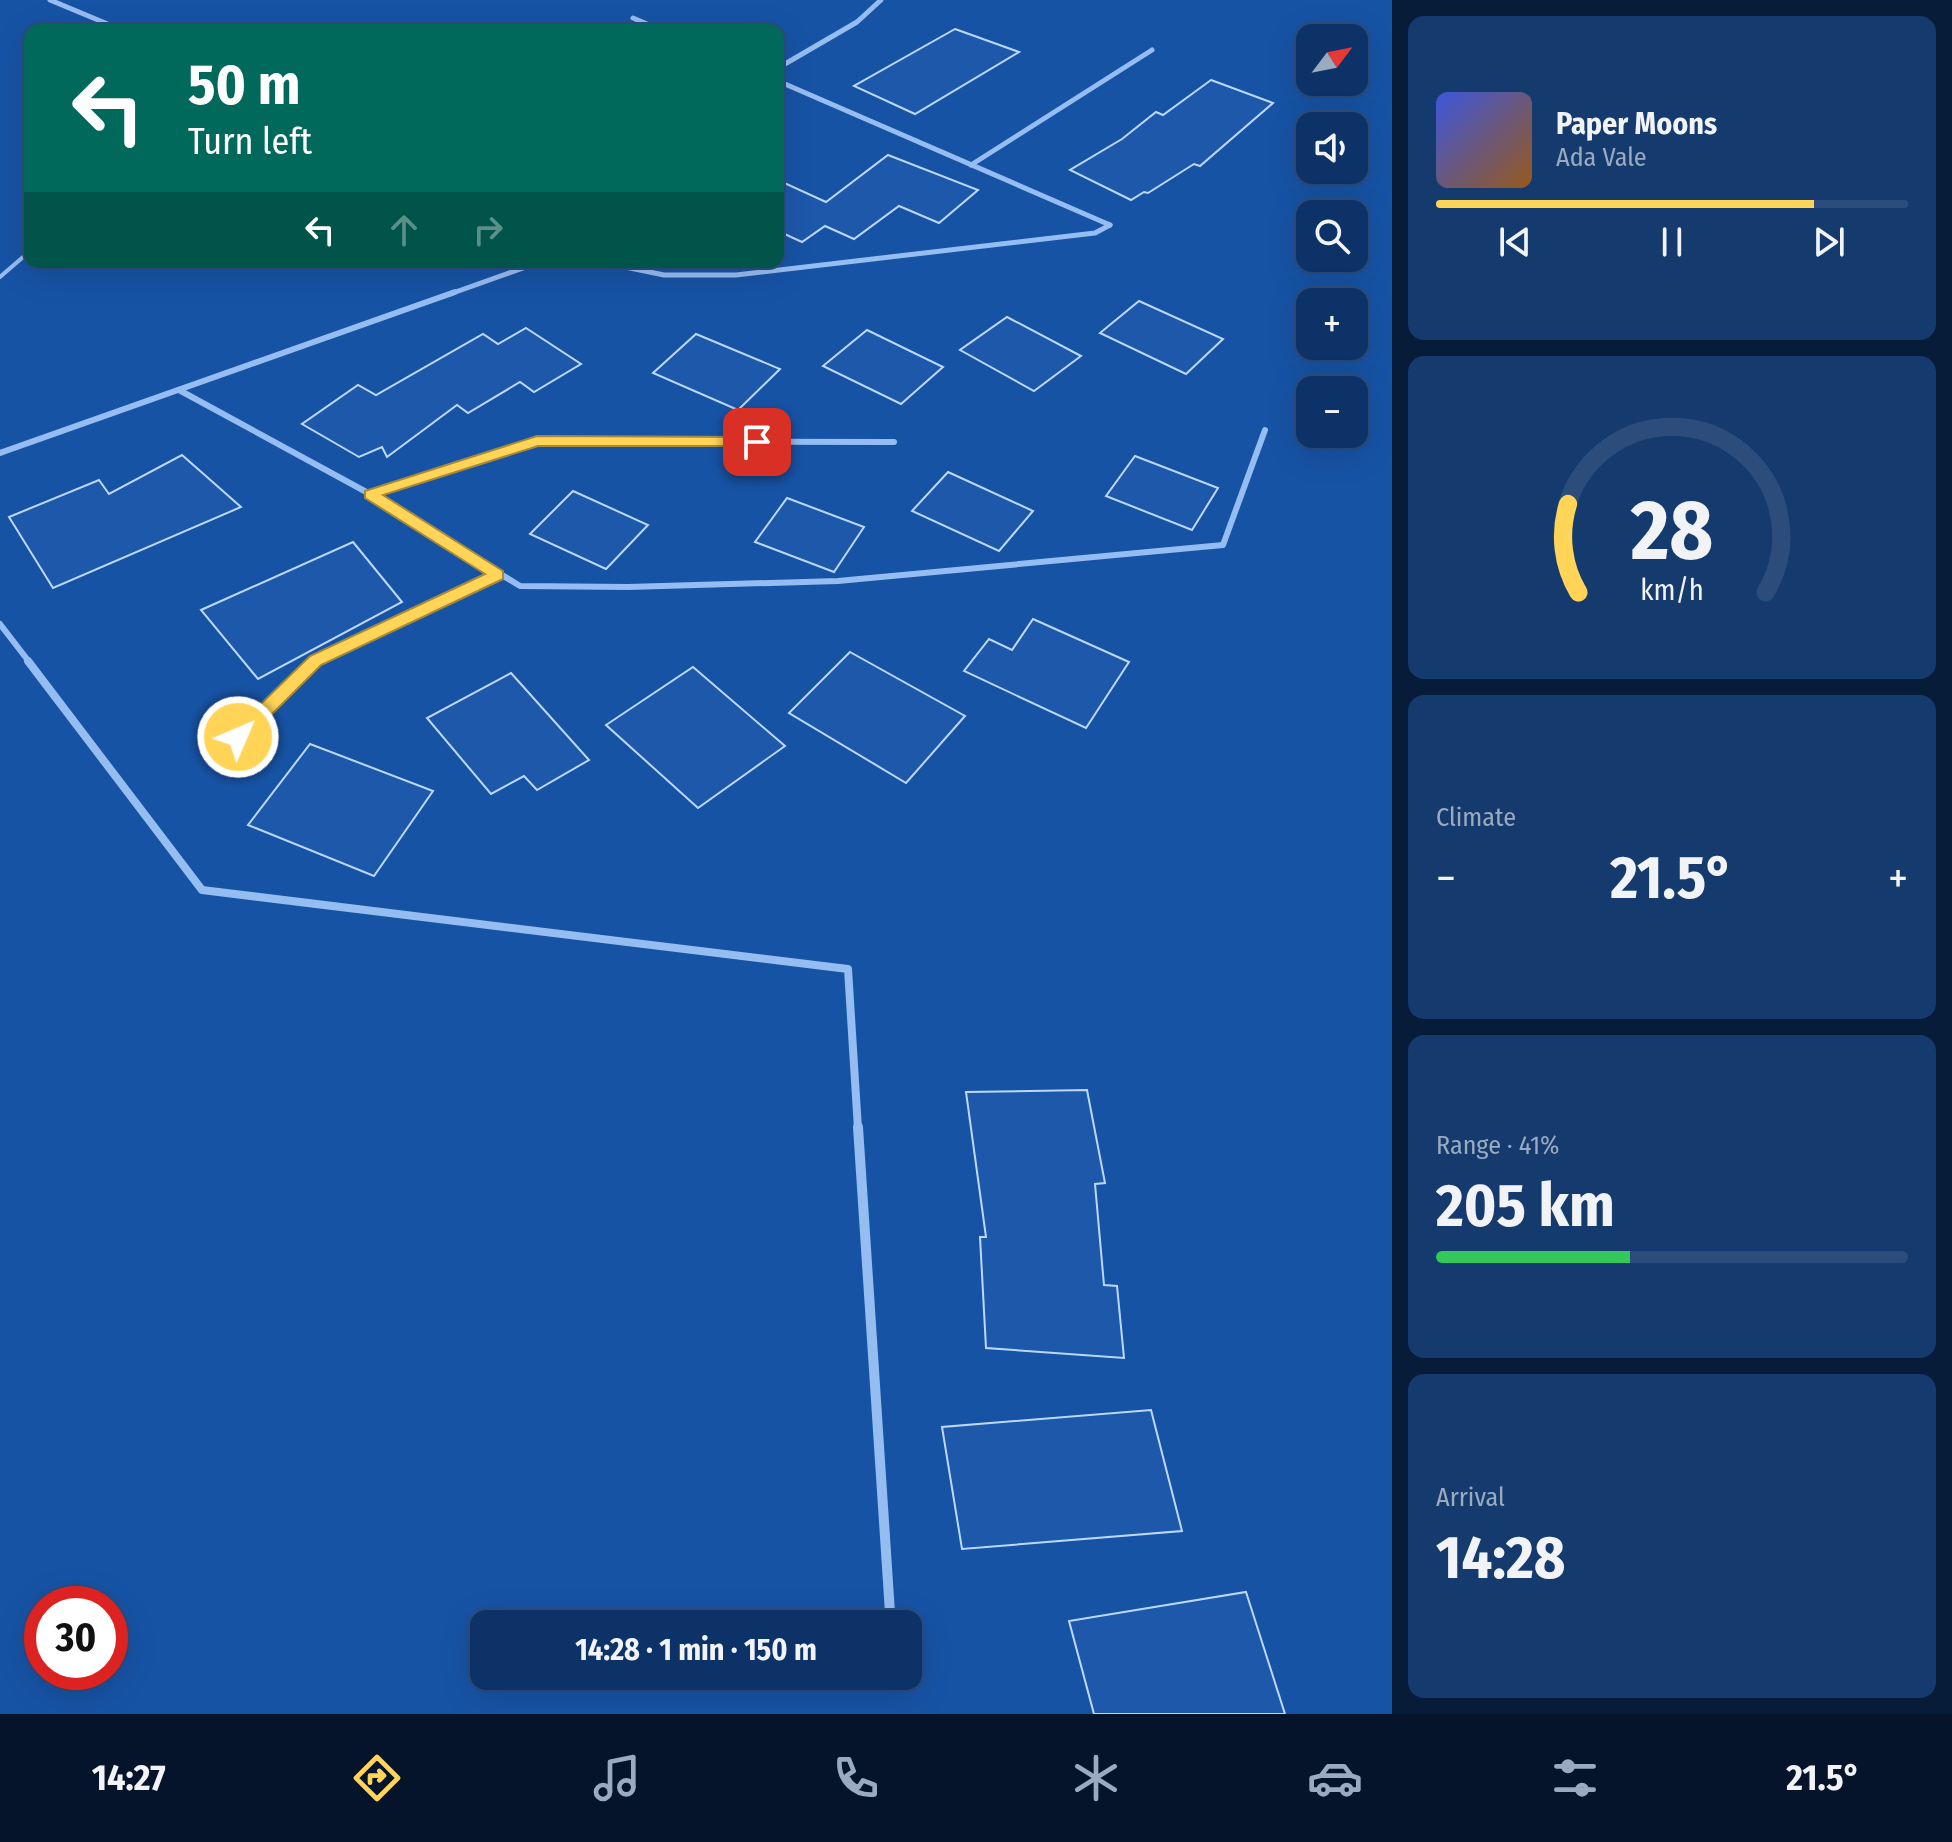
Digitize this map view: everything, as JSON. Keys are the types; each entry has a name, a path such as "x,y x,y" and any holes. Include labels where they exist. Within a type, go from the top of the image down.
{"street":[{"path":"50,0 108,24"},
{"path":"784,65 857,22 881,0"},
{"path":"633,18 647,24"},
{"path":"971,165 1152,50"},
{"path":"616,268 626,272 683,276 790,270 1095,233 1110,225 784,84"},
{"path":"0,453 523,268"},
{"path":"179,390 370,494 520,586 613,587 838,581 1223,545 1265,430"},
{"path":"370,494 537,441 894,442"},
{"path":"238,737 315,660 498,575"},
{"path":"0,624 202,890 848,969 890,1610"}],"lane":[{"path":"0,277 24,256"}],"shaded area":[{"path":"0,0 1392,0 1392,1714 0,1714"}],"building":[{"path":"955,29 1019,52 915,114 854,86"},
{"path":"1211,80 1273,103 1200,166 1194,164 1131,200 1070,170 1122,139 1156,112 1163,115"},
{"path":"888,155 978,190 939,223 899,206 854,239 825,226 802,242 784,234 784,183 826,202"},
{"path":"1139,301 1223,339 1186,374 1100,333"},
{"path":"1007,317 1081,356 1034,391 960,350"},
{"path":"526,328 581,364 534,392 520,382 468,413 457,405 387,457 382,447 359,457 302,424 358,385 376,395 483,334 498,344"},
{"path":"867,330 943,367 901,404 823,366"},
{"path":"696,334 780,369 738,410 653,373"},
{"path":"182,455 241,507 53,588 9,517 99,480 109,494"},
{"path":"1135,456 1218,488 1192,530 1106,496"},
{"path":"948,472 1033,511 999,551 912,511"},
{"path":"573,491 648,525 606,569 530,534"},
{"path":"787,498 864,527 834,572 755,542"},
{"path":"353,542 402,602 258,679 201,610"},
{"path":"1033,619 1129,662 1086,728 964,671 989,639 1012,650"},
{"path":"850,652 965,716 906,783 789,713"},
{"path":"693,667 785,746 698,808 606,725"},
{"path":"511,673 589,760 537,790 524,776 491,794 427,718"},
{"path":"310,744 433,791 374,876 248,825"},
{"path":"1087,1090 1105,1183 1095,1184 1104,1285 1117,1286 1124,1358 986,1348 980,1237 986,1237 966,1092"},
{"path":"1151,1410 1182,1531 962,1549 942,1427"},
{"path":"1246,1592 1285,1714 1094,1714 1069,1621"}],"route":[{"path":"238,737 315,660 498,575 370,494 537,441 757,442"}]}
